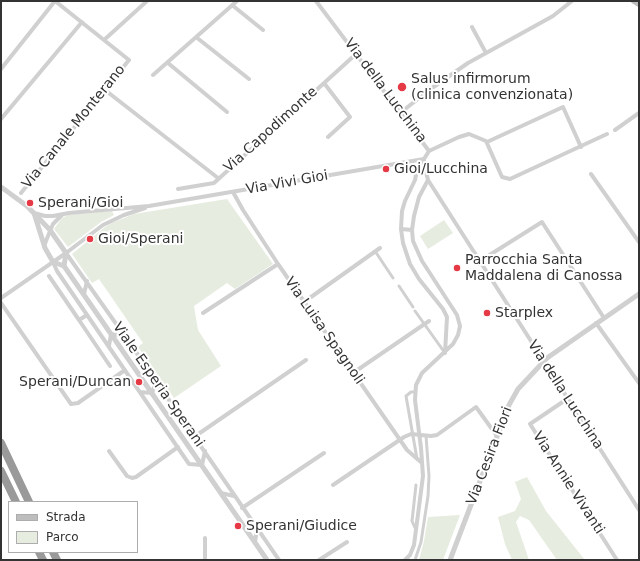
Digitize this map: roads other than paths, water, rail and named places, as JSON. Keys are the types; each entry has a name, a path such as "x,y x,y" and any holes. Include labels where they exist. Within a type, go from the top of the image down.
{"highway":[{"path":"1,443 29,501"},
{"path":"1,471 16,501"}],"main road":[{"path":"634,1 639,4"}],"street":[{"path":"1,69 55,1"},
{"name":"Via Canale Monterano","path":"21,193 129,60 55,1"},
{"path":"104,40 147,1"},
{"path":"153,75 237,1"},
{"name":"Via della Lucchina","path":"316,1 429,151 424,159 428,180 639,510"},
{"path":"400,113 468,63 554,16 572,1"},
{"path":"232,5 264,30"},
{"path":"1,119 82,22"},
{"path":"472,27 486,53"},
{"path":"196,38 249,79"},
{"name":"Via Capodimonte","path":"178,189 214,183 356,54"},
{"path":"168,63 227,112"},
{"path":"324,82 350,117 328,137"},
{"path":"105,90 218,178"},
{"path":"487,142 563,107 581,147"},
{"path":"615,130 639,113"},
{"path":"429,151 466,134 473,135 487,142 502,178 512,179 608,134"},
{"name":"Via Vivi Gioi","path":"34,213 45,216 62,215 69,213 149,206 424,159"},
{"path":"397,164 412,169 416,175 404,206 401,229 403,243 413,269 447,317 445,353"},
{"path":"591,174 639,242"},
{"path":"405,560 412,553 423,481 415,392 417,381 421,374 453,344 458,335 460,326 458,318 419,256 415,246 412,230 416,207 421,192 428,180"},
{"name":"Viale Esperia Sperani","path":"1,187 22,202 50,230 205,451 242,508 279,560"},
{"name":"Via Luisa Spagnoli","path":"233,192 278,264 399,439 409,453 422,463"},
{"name":"Via Vivi Gioi","path":"1,298 110,221 124,214 149,206"},
{"name":"Viale Esperia Sperani","path":"34,213 44,246 57,271 189,464 202,465"},
{"path":"44,246 50,230 56,220 62,215"},
{"path":"480,262 542,222 604,318"},
{"path":"401,229 412,230"},
{"path":"304,302 380,248"},
{"path":"375,252 393,278"},
{"path":"52,262 64,266 66,253"},
{"path":"203,314 278,264"},
{"name":"Viale Esperia Sperani","path":"64,266 267,560"},
{"path":"49,276 110,366"},
{"path":"84,294 86,281"},
{"path":"399,286 413,307"},
{"name":"Via Cesira Fiori","path":"450,560 509,405 524,380 543,361 639,294"},
{"path":"1,303 68,402 73,404 78,403 125,370"},
{"path":"75,314 83,309"},
{"path":"416,311 445,353"},
{"path":"79,320 87,315"},
{"path":"83,326 91,320"},
{"path":"353,373 429,321"},
{"path":"596,324 639,383"},
{"path":"109,346 111,334 125,336"},
{"path":"194,437 306,360"},
{"path":"140,392 152,393 156,381"},
{"path":"415,392 411,392 406,396 417,460"},
{"name":"Via Annie Vivanti","path":"567,399 530,424 617,560"},
{"path":"333,486 399,439 412,434 433,436 439,434 476,407 497,436"},
{"path":"415,560 424,528 428,496 426,436"},
{"path":"109,450 127,476 132,478 136,477 178,447"},
{"path":"202,465 205,451"},
{"path":"242,508 324,453"},
{"path":"416,485 412,521 416,531"},
{"path":"221,493 234,496"},
{"path":"255,542 257,529"},
{"path":"205,538 205,560"},
{"path":"320,560 347,542"}],"place":[{"name":"Salus infirmorum (clinica convenzionata)","path":"402,87"},
{"name":"Gioi/Lucchina","path":"386,169"},
{"name":"Sperani/Gioi","path":"30,203"},
{"name":"Gioi/Sperani","path":"90,239"},
{"name":"Parrocchia Santa Maddalena di Canossa","path":"457,268"},
{"name":"Starplex","path":"487,313"},
{"name":"Sperani/Duncan","path":"139,382"},
{"name":"Sperani/Giudice","path":"238,526"}]}
